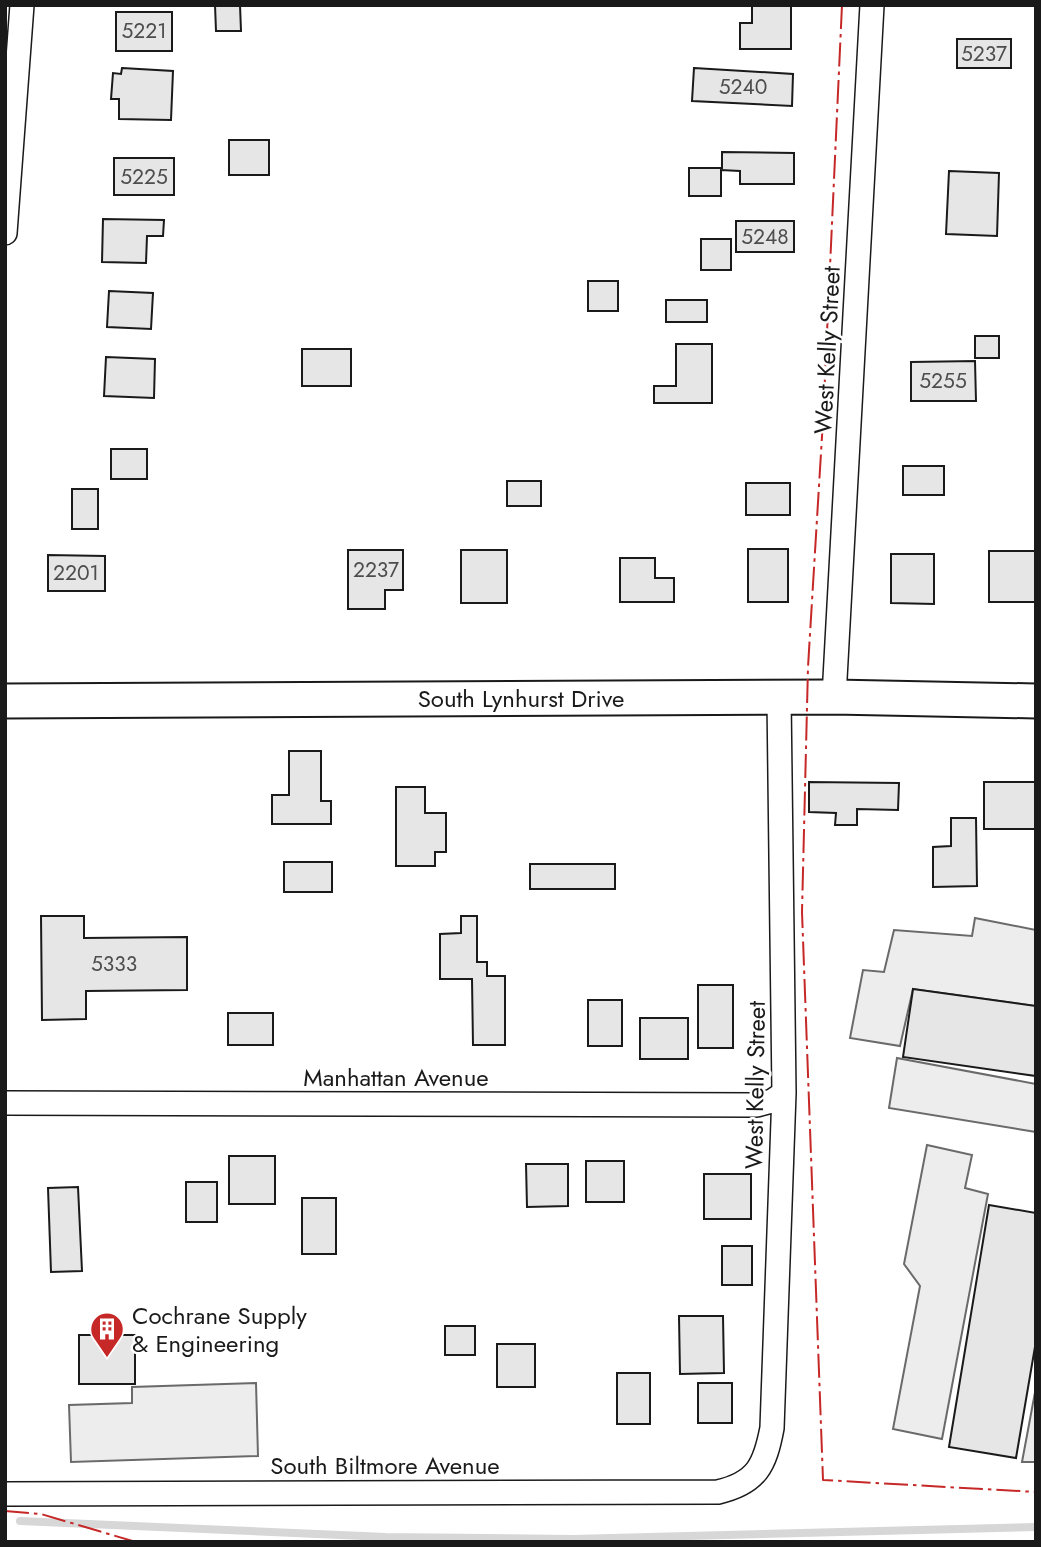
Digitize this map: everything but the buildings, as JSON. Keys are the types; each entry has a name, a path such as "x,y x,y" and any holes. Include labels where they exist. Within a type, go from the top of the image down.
{"main road":[{"name":"South Lynhurst Drive","path":"5,701 327,697 834,697 1036,701"}],"street":[{"path":"5,233 22,5"},
{"name":"West Kelly Street","path":"834,697 872,5"},
{"name":"West Kelly Street","path":"758,1470 768,1449 772,1428 784,1093 779,698"},
{"name":"Manhattan Avenue","path":"5,1103 757,1105 772,1101 784,1093"},
{"name":"South Biltmore Avenue","path":"5,1494 718,1492 747,1482 758,1470"}],"shaded area":[{"path":"975,918 1036,930 1036,1006 913,989 900,1046 850,1038 863,970 884,972 894,930 972,936"},
{"path":"897,1058 1036,1084 1036,1132 889,1108"},
{"path":"927,1145 972,1155 965,1188 988,1194 942,1439 893,1429 920,1286 904,1264"},
{"path":"256,1383 258,1456 71,1462 69,1405 132,1403 132,1387"},
{"path":"1036,1387 1036,1462 1022,1462"}],"waterway":[{"path":"20,1521 386,1537 573,1539 1036,1527"}],"power":[{"path":"842,5 823,420 808,667 802,912 823,1480 1036,1492"},
{"path":"5,1511 41,1514 136,1542"}],"place":[{"name":"Cochrane Supply & Engineering","path":"107,1359"}]}
